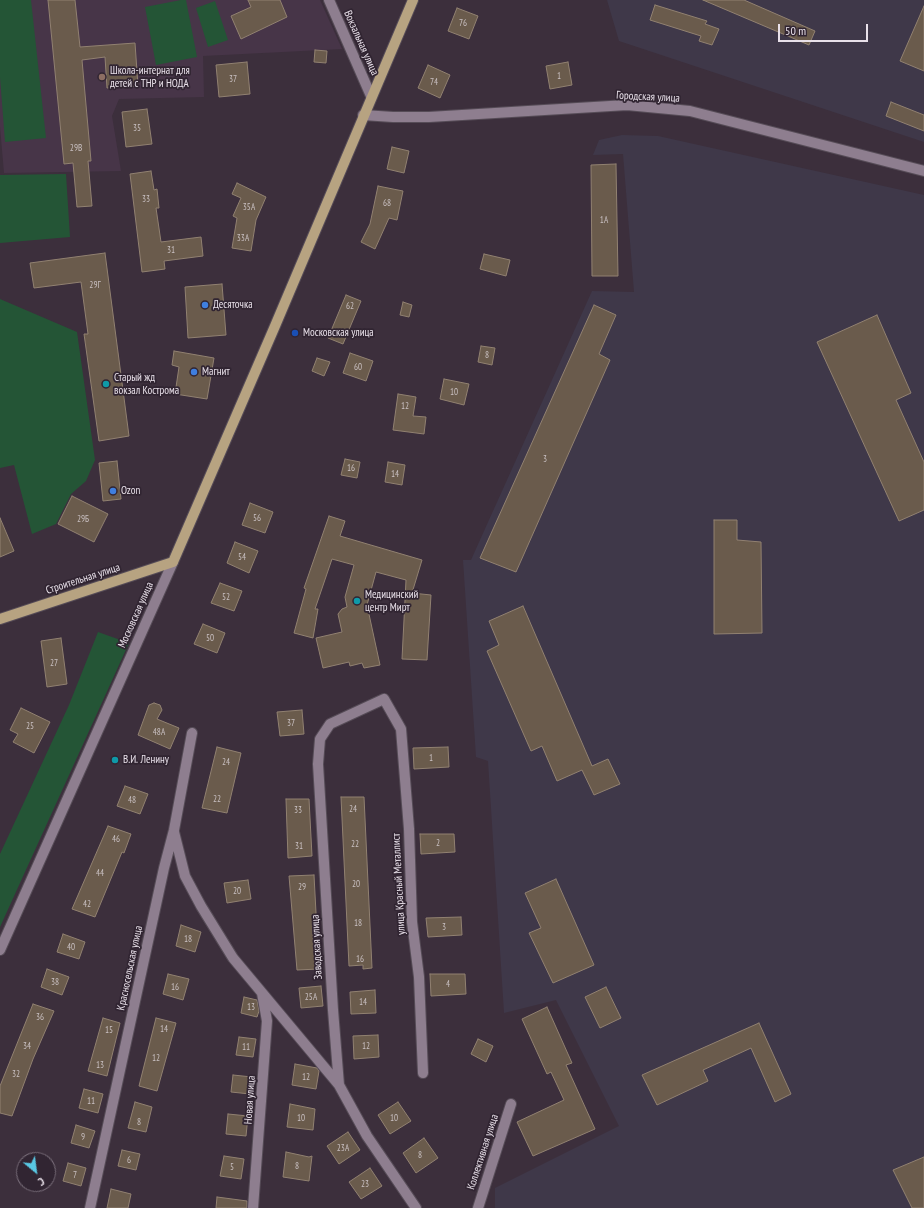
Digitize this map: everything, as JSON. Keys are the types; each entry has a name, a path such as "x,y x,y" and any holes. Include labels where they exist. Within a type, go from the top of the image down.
{"main road":[{"name":"Московская улица","path":"173,562 276,326 363,115 413,0"},
{"name":"Строительная улица","path":"0,619 173,562"}],"street":[{"name":"Вокзальная улица","path":"329,0 371,96"},
{"name":"Городская улица","path":"363,115 429,117 627,106 682,110 924,171"},
{"name":"Московская улица","path":"0,950 173,562"},
{"name":"улица Красный Металлист","path":"384,699 401,729 409,830 412,922 419,977 423,1072"},
{"name":"Заводская улица","path":"384,699 330,724 320,739 318,772 332,1010 339,1085 367,1136 416,1208"},
{"name":"Красносельская улица","path":"90,1208 164,868 174,830 192,733"},
{"path":"174,830 185,876 201,906 233,958 339,1085"},
{"name":"Новая улица","path":"253,1208 267,1021 262,993"},
{"name":"Коллективная улица","path":"478,1208 511,1104"}],"shaded area":[{"name":"Школа-интернат для детей с ТНР и НОДА","path":"0,0 320,0 342,49 203,56 204,97 119,99 112,116 121,171 4,173 0,127"},
{"path":"607,0 924,0 924,142 619,41"},
{"path":"622,135 658,136 924,195 924,1208 495,1208 495,1188 619,1126 556,1000 504,1013 488,761 476,757 463,560 471,560 592,291 634,292 623,154 593,155 599,140"}],"green space":[{"path":"0,0 31,0 46,138 5,142 0,77"},
{"path":"186,0 197,57 156,65 145,7"},
{"path":"215,1 228,40 208,47 196,8"},
{"path":"66,174 70,237 0,243 0,175"},
{"path":"0,299 77,332 95,460 86,481 71,494 56,524 32,534 14,465 0,468"},
{"path":"98,632 129,643 0,927 0,854 69,705"}],"building":[{"path":"48,0 75,0 80,47 135,43 138,86 107,88 105,57 82,60 91,161 88,161 92,206 77,207 73,163 64,164"},
{"path":"248,0 280,0 287,17 241,39 231,16 251,7"},
{"path":"703,0 744,0 815,31 809,45"},
{"path":"655,5 707,21 705,24 719,29 712,45 699,41 701,36 650,20"},
{"path":"924,6 924,71 900,61"},
{"path":"457,8 478,16 469,39 448,31"},
{"path":"315,50 327,51 326,63 314,62"},
{"path":"247,62 250,94 219,97 216,65"},
{"path":"568,62 572,85 550,89 546,66"},
{"path":"428,65 450,75 440,98 418,88"},
{"path":"891,102 924,115 924,131 886,116"},
{"path":"147,109 152,144 126,147 122,112"},
{"path":"392,147 409,151 404,173 387,169"},
{"path":"616,164 618,276 592,276 591,165"},
{"path":"151,171 154,190 157,189 159,208 156,208 161,242 201,237 203,256 164,261 165,269 142,272 130,174"},
{"path":"237,183 266,197 256,220 251,251 232,248 237,218 233,216 241,198 232,194"},
{"path":"378,186 403,191 397,220 389,218 375,249 361,242 370,224"},
{"path":"105,253 129,436 99,441 84,334 88,334 81,282 34,288 30,263"},
{"path":"484,254 510,260 506,276 480,269"},
{"path":"222,284 226,335 188,338 185,287"},
{"path":"346,295 361,301 343,344 328,338"},
{"path":"403,302 412,305 409,317 400,315"},
{"path":"594,305 616,315 599,354 610,360 516,572 480,558"},
{"path":"877,315 911,393 896,400 924,462 924,510 899,521 817,342"},
{"path":"481,346 495,348 492,365 478,362"},
{"path":"174,351 214,358 207,399 175,394 179,367 172,365"},
{"path":"350,353 373,361 366,381 343,373"},
{"path":"317,358 330,362 324,376 312,371"},
{"path":"444,379 469,384 464,405 440,399"},
{"path":"398,394 416,397 413,416 426,417 424,434 393,430"},
{"path":"345,459 360,462 357,478 341,475"},
{"path":"117,461 121,499 103,501 99,463"},
{"path":"388,462 405,465 402,485 385,482"},
{"path":"72,496 108,514 94,542 58,524"},
{"path":"250,503 273,512 265,533 242,525"},
{"path":"329,516 345,521 340,536 422,560 412,593 431,595 427,660 402,659 406,580 376,572 367,605 380,665 364,668 362,663 350,666 349,662 323,668 316,638 342,632 338,614 342,609 347,607 345,597 354,565 332,559 315,609 318,609 313,638 294,633 306,589 304,588"},
{"path":"0,518 14,551 0,557"},
{"path":"714,520 737,520 737,540 761,542 762,633 714,634"},
{"path":"235,542 258,551 249,573 227,563"},
{"path":"220,583 242,591 234,611 211,603"},
{"path":"523,606 592,766 608,759 620,784 594,795 582,770 557,781 542,746 531,751 487,651 499,645 489,621"},
{"path":"203,624 225,633 217,653 194,644"},
{"path":"61,638 67,684 47,687 41,641"},
{"path":"154,703 160,705 162,710 157,719 179,728 170,749 138,735 149,705"},
{"path":"21,708 50,722 34,753 13,742 18,734 10,730"},
{"path":"302,710 304,734 280,736 277,712"},
{"path":"217,747 241,753 227,813 202,808"},
{"path":"448,747 449,767 414,769 413,748"},
{"path":"125,786 148,794 140,814 117,806"},
{"path":"341,797 364,797 372,968 363,969 363,965 349,966"},
{"path":"286,799 309,799 312,856 288,858"},
{"path":"108,826 131,834 95,917 72,909"},
{"path":"420,834 454,834 455,852 421,854"},
{"path":"314,875 319,969 297,970 289,876"},
{"path":"556,879 594,965 553,983 529,933 541,928 525,893"},
{"path":"248,880 251,899 227,903 224,883"},
{"path":"461,917 462,935 428,937 426,918"},
{"path":"181,925 201,932 195,952 176,946"},
{"path":"63,934 85,942 79,959 57,952"},
{"path":"47,969 69,977 62,995 41,987"},
{"path":"168,974 189,979 183,1000 163,994"},
{"path":"430,974 465,974 466,994 431,996"},
{"path":"321,986 323,1006 301,1008 299,988"},
{"path":"606,987 621,1018 600,1028 585,997"},
{"path":"375,990 376,1013 351,1014 350,992"},
{"path":"244,997 257,1000 259,1011 257,1017 241,1013"},
{"path":"33,1004 54,1011 33,1059 12,1116 0,1113 0,1086"},
{"path":"547,1007 572,1063 566,1065 595,1129 533,1156 517,1122 564,1100 551,1072 547,1074 522,1019"},
{"path":"103,1018 120,1023 107,1076 88,1071"},
{"path":"156,1018 176,1023 157,1091 139,1086"},
{"path":"759,1023 791,1094 775,1102 751,1048 703,1070 708,1081 657,1105 642,1075"},
{"path":"378,1035 379,1057 354,1059 353,1036"},
{"path":"239,1037 256,1039 253,1057 236,1055"},
{"path":"478,1039 493,1046 486,1062 471,1054"},
{"path":"295,1064 317,1068 319,1071 316,1089 292,1085"},
{"path":"233,1075 252,1077 250,1094 231,1092"},
{"path":"84,1089 103,1094 98,1113 79,1108"},
{"path":"135,1102 152,1107 146,1132 128,1128"},
{"path":"398,1102 411,1121 390,1134 378,1115"},
{"path":"290,1104 315,1109 313,1130 287,1127"},
{"path":"228,1114 248,1116 246,1136 226,1134"},
{"path":"76,1125 95,1131 89,1148 71,1143"},
{"path":"348,1132 360,1150 339,1164 327,1146"},
{"path":"424,1138 438,1158 416,1173 403,1153"},
{"path":"122,1150 140,1154 136,1170 118,1166"},
{"path":"286,1152 309,1157 312,1156 309,1181 283,1177"},
{"path":"224,1156 244,1159 241,1179 220,1176"},
{"path":"924,1157 924,1208 912,1208 893,1170"},
{"path":"68,1163 86,1168 81,1186 63,1181"},
{"path":"370,1168 382,1186 361,1199 349,1182"},
{"path":"111,1189 131,1194 128,1208 107,1208"},
{"path":"217,1197 247,1201 247,1208 216,1208"}],"place":[{"name":"Школа-интернат для детей с ТНР и НОДА","path":"102,77"},
{"name":"Десяточка","path":"205,305"},
{"name":"Московская улица","path":"295,333"},
{"name":"Магнит","path":"194,372"},
{"name":"Старый жд вокзал Кострома","path":"106,384"},
{"name":"Ozon","path":"113,491"},
{"name":"Медицинский центр Мирт","path":"357,601"},
{"name":"В.И. Ленину","path":"115,760"}]}
